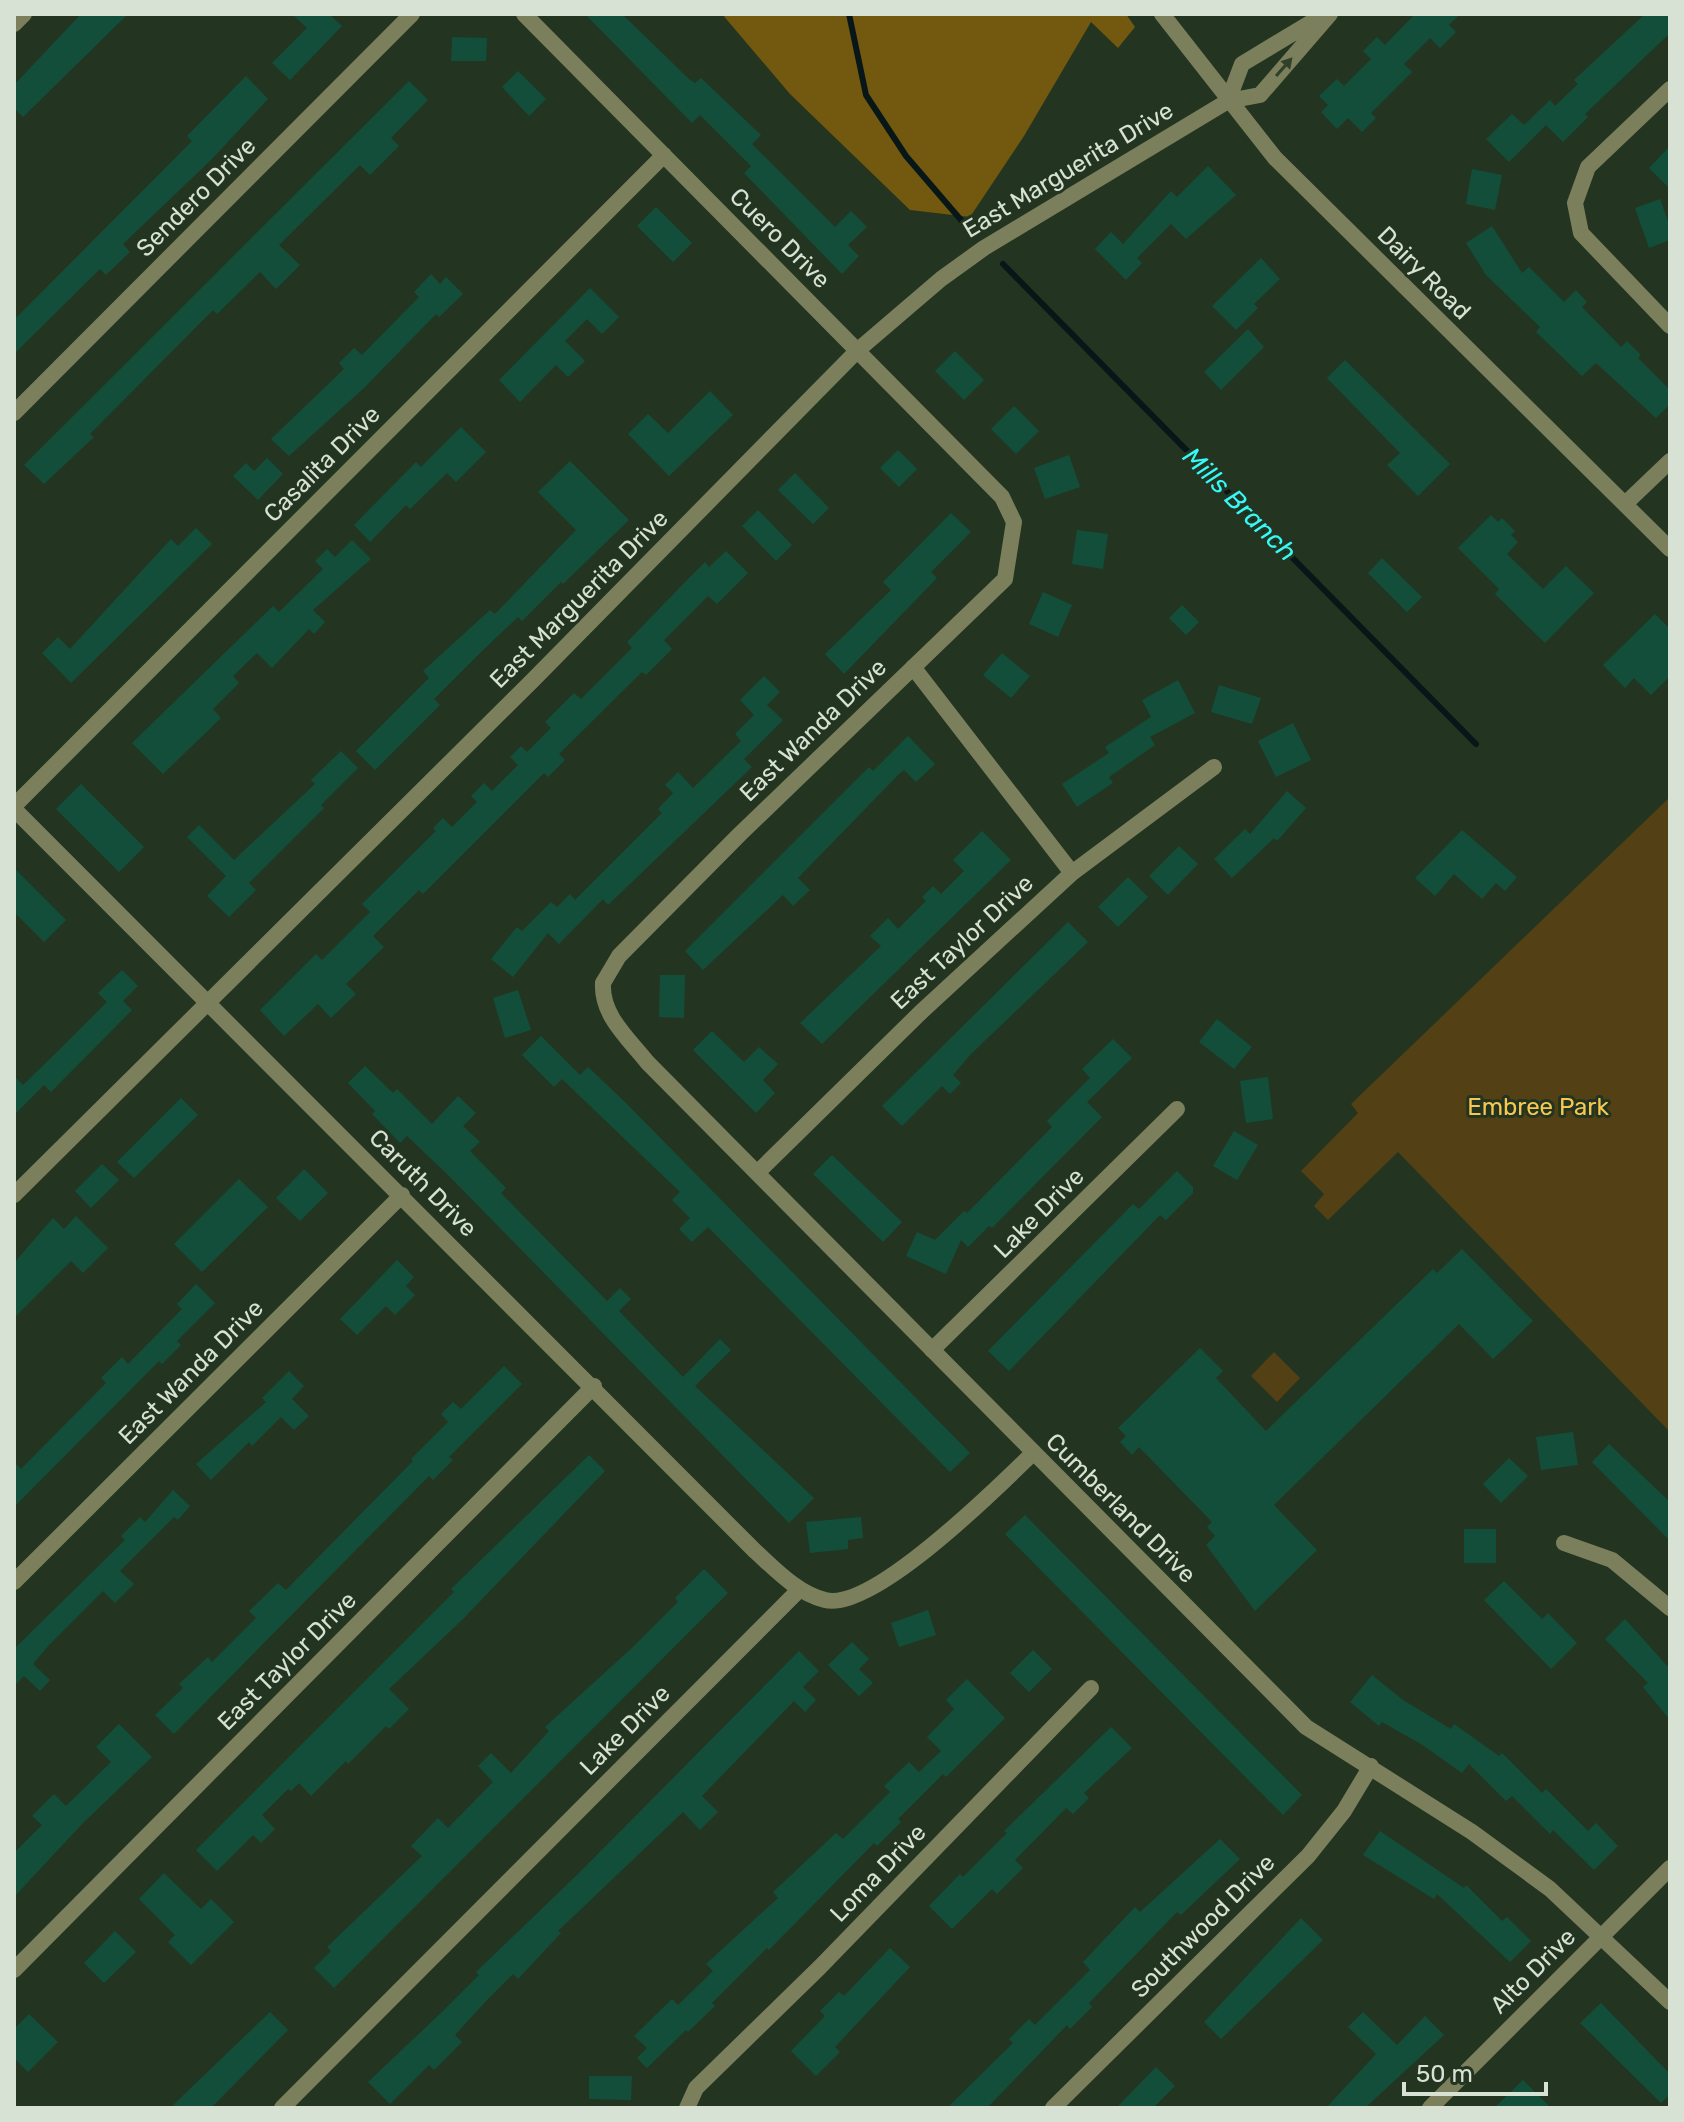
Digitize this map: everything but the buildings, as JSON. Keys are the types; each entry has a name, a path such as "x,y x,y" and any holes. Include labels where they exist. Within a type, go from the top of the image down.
{"street":[{"path":"14,24 24,14"},
{"name":"Sendero Drive","path":"14,413 412,14"},
{"name":"Cuero Drive","path":"524,14 1002,497"},
{"name":"Dairy Road","path":"1162,14 1275,158 1670,549"},
{"path":"1228,101 1242,64 1328,14"},
{"name":"East Marguerita Drive","path":"14,1195 532,681 858,350 941,279 984,248 1228,101 1260,95 1328,14"},
{"path":"1670,89 1588,167 1575,203 1581,233 1670,326"},
{"name":"Casalita Drive","path":"14,807 664,155"},
{"path":"1625,504 1670,461"},
{"name":"East Wanda Drive","path":"603,983 619,956 1005,579 1014,522 1002,497"},
{"path":"913,667 1072,873"},
{"name":"East Taylor Drive","path":"759,1171 920,1013 1072,873 1214,767"},
{"name":"Caruth Drive","path":"14,807 755,1551 799,1590"},
{"name":"Cumberland Drive","path":"603,983 602,998 608,1013 647,1062 759,1171 1033,1453 1306,1727 1371,1766 1550,1889 1670,2002"},
{"name":"Lake Drive","path":"932,1350 1177,1109"},
{"name":"East Wanda Drive","path":"14,1582 402,1195"},
{"name":"East Taylor Drive","path":"14,1970 594,1386"},
{"path":"799,1590 828,1601 852,1595 900,1569 956,1528 1033,1453"},
{"path":"1564,1543 1612,1560 1670,1608"},
{"name":"Lake Drive","path":"282,2108 799,1590"},
{"name":"Loma Drive","path":"687,2108 696,2088 820,1967 1091,1688"},
{"name":"Southwood Drive","path":"1053,2108 1308,1856 1344,1811 1371,1766"},
{"name":"Alto Drive","path":"1430,2108 1670,1868"}],"green space":[{"name":"Embree Park","path":"1670,797 1670,1432 1398,1152 1328,1220 1314,1206 1324,1194 1301,1171 1358,1113 1351,1104"},
{"path":"1274,1352 1300,1378 1277,1402 1251,1376"}],"shaded area":[{"path":"722,14 1126,14 1135,27 1118,48 1091,22 1024,136 970,217 910,210 790,94"}],"waterway":[{"name":"Mills Branch","path":"849,14 866,95 906,156 967,227"},
{"name":"Mills Branch","path":"1003,264 1476,744"}]}
